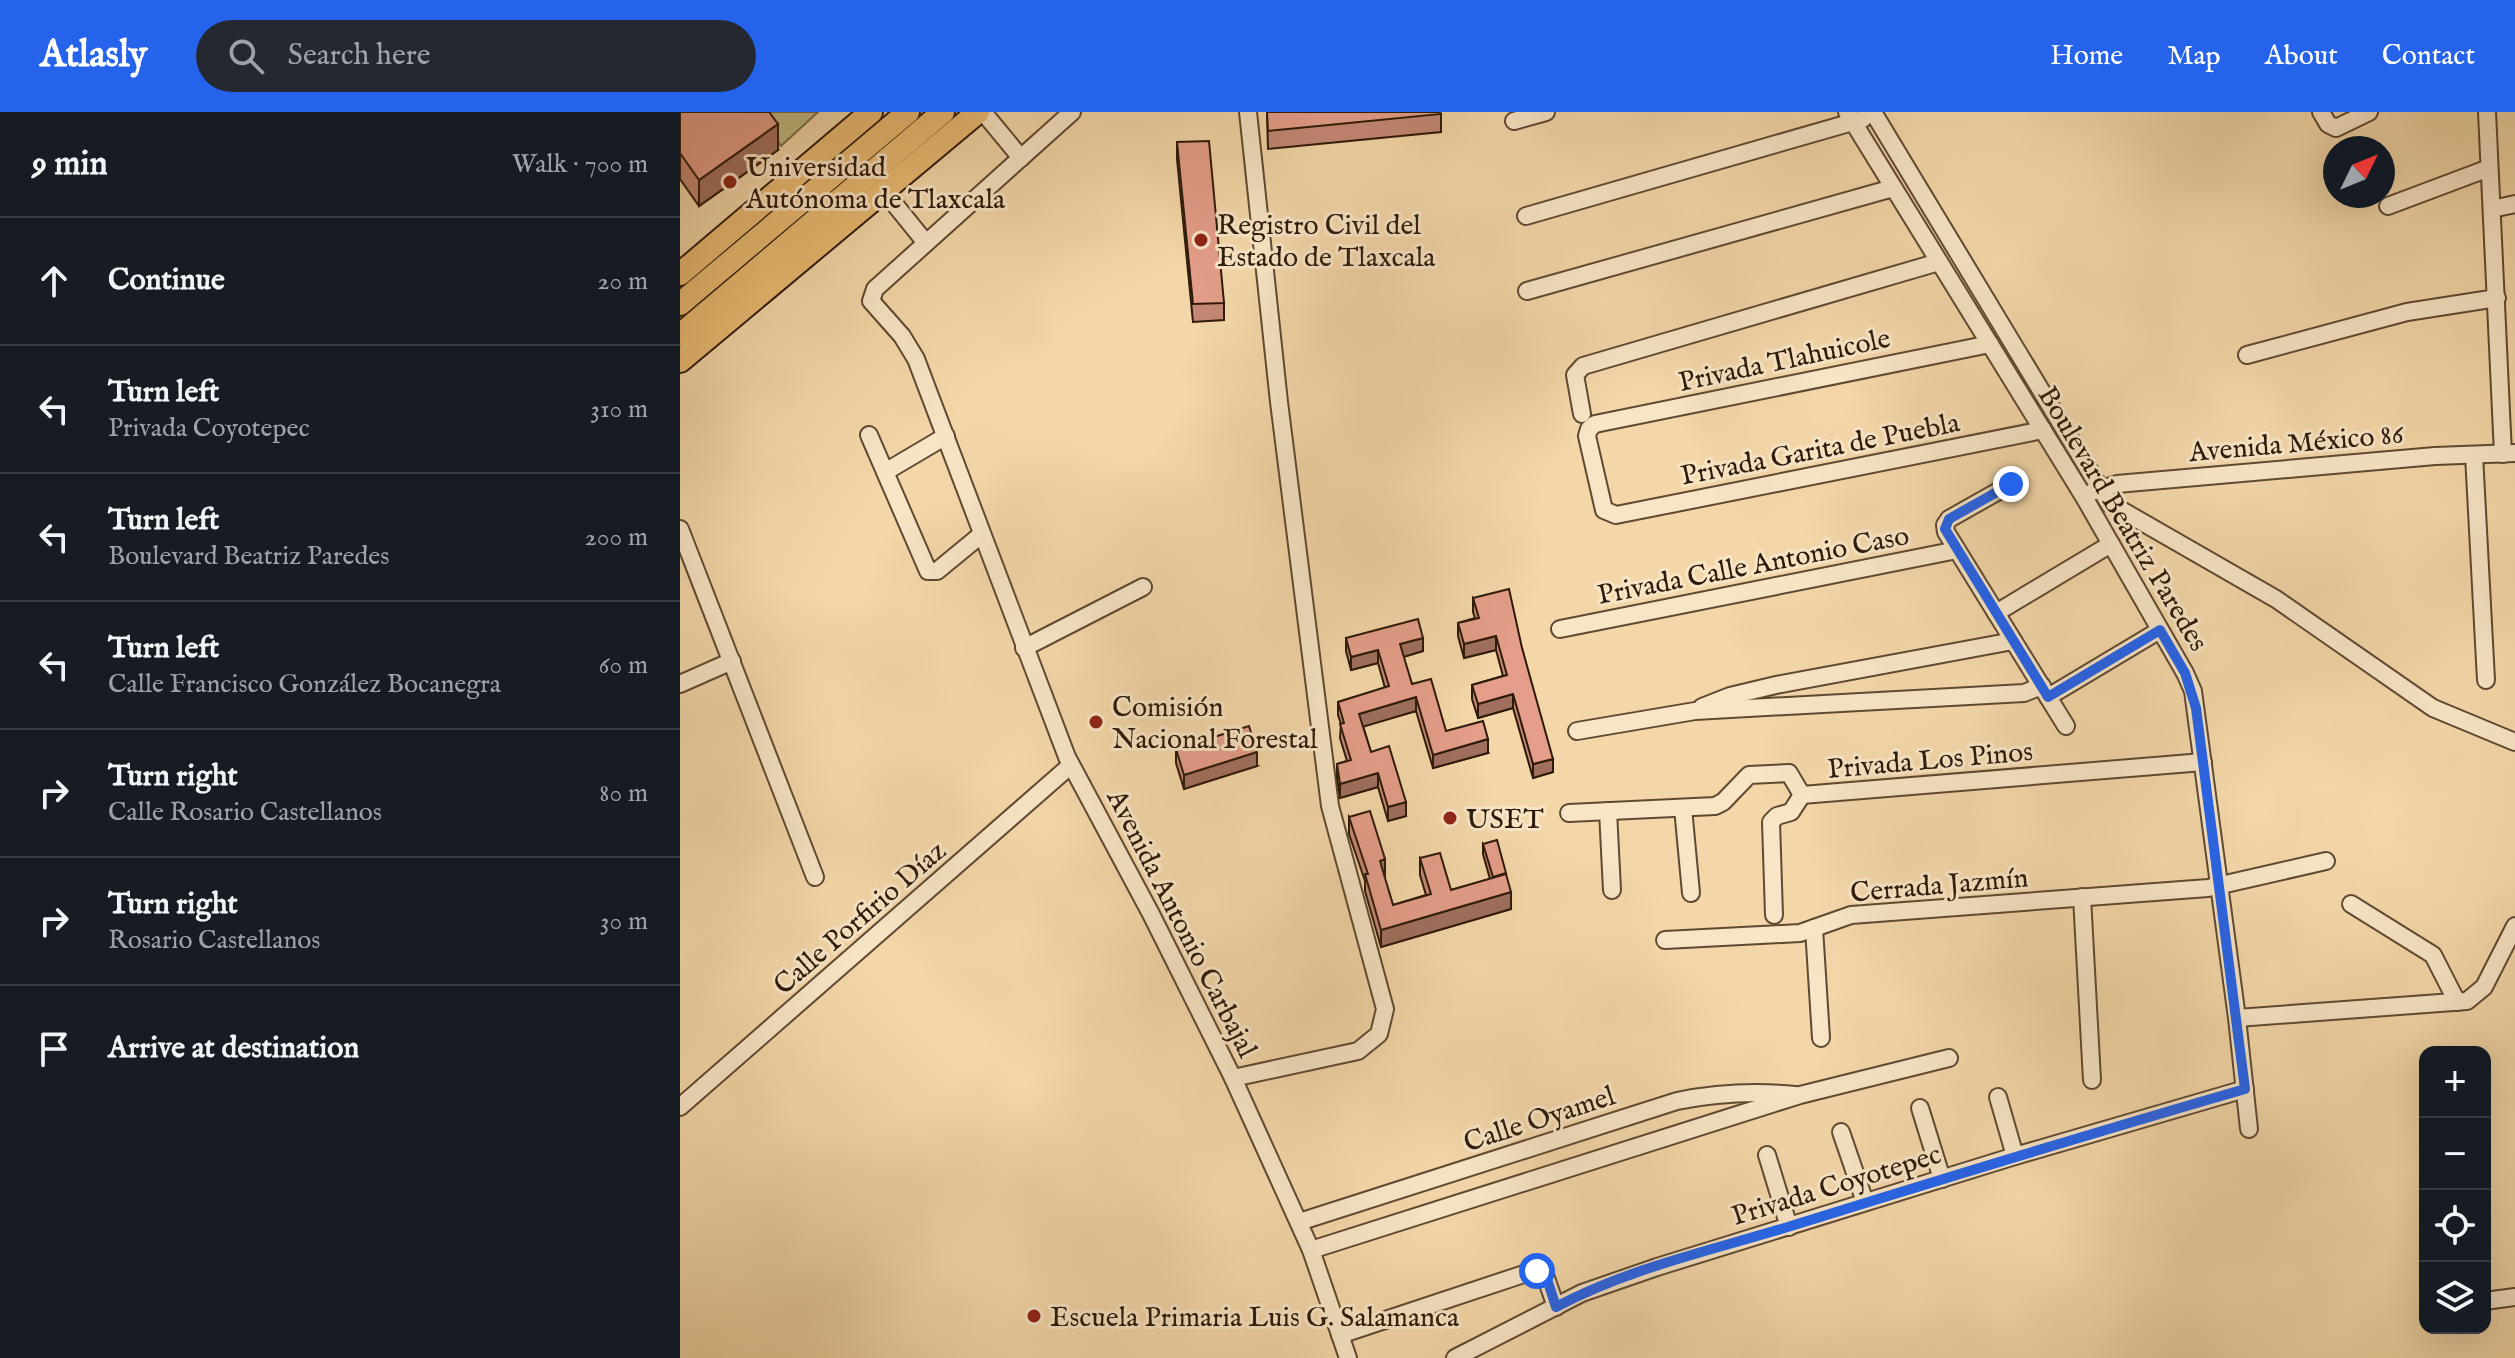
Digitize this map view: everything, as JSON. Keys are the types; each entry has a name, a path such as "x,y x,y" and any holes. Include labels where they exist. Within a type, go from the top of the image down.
{"main road":[{"path":"680,274 871,112"},
{"path":"680,304 908,112"},
{"path":"680,335 943,112"},
{"path":"680,361 980,112"},
{"path":"702,342 733,291"}],"street":[{"path":"980,112 1021,158"},
{"path":"884,191 926,243 1072,112"},
{"path":"1233,1078 1358,1051 1379,1034 1385,1009 1330,806 1279,402 1248,112"},
{"path":"1514,121 1546,112"},
{"path":"2321,112 2331,127 2341,126 2369,112"},
{"path":"2487,112 2497,298 2508,384 2509,453"},
{"path":"1526,216 1850,117 1873,113"},
{"name":"Boulevard Beatriz Paredes","path":"1873,113 2109,503 2276,599 2433,708 2515,742"},
{"name":"Boulevard Beatriz Paredes","path":"1850,117 2084,497 2193,691 2249,1129"},
{"path":"2395,203 2489,168"},
{"path":"1527,291 1893,188"},
{"path":"2492,209 2515,204"},
{"name":"Avenida Antonio Carbajal","path":"926,243 875,289 871,301 902,336 916,359 1071,765 1151,914 1233,1078 1311,1250 1348,1358"},
{"path":"1585,421 1575,379 1577,371 1583,366 1939,262"},
{"path":"2247,355 2407,312 2497,298"},
{"name":"Privada Tlahuicole","path":"1585,421 1595,424 1990,344"},
{"name":"Privada Garita de Puebla","path":"1585,421 1602,506 1607,514 1616,515 2043,430"},
{"path":"869,435 928,571 937,571 982,534"},
{"path":"885,472 946,436"},
{"name":"Avenida México 86","path":"2084,497 2117,484 2509,453"},
{"path":"2474,455 2486,680"},
{"path":"2011,484 1947,522 1946,532 2066,726"},
{"path":"680,529 815,877"},
{"path":"1996,613 2111,544"},
{"name":"Privada Calle Antonio Caso","path":"1560,629 1957,550"},
{"path":"1024,648 1143,587"},
{"path":"1577,731 1695,711 2045,691 2160,630"},
{"path":"1695,711 1730,696 1776,685 2013,641"},
{"path":"680,684 732,661"},
{"name":"Privada Los Pinos","path":"1569,813 1720,805 1745,778 1754,773 1789,773 1802,795 2203,762"},
{"name":"Calle Porfirio Díaz","path":"680,1107 1071,765"},
{"path":"1774,915 1771,822 1777,816 1791,812 1802,795"},
{"path":"1683,808 1691,893"},
{"path":"1608,811 1612,890"},
{"name":"Cerrada Jazmín","path":"1665,940 1800,933 1851,915 2219,886 2326,861"},
{"path":"2082,897 2092,1080"},
{"path":"2351,904 2433,955 2457,1002"},
{"path":"2237,1018 2473,999 2484,987 2515,926"},
{"path":"1814,928 1821,1038"},
{"path":"1311,1250 1800,1095 1949,1058"},
{"name":"Privada Coyotepec","path":"1455,1358 1582,1293 1657,1267 2015,1156 2245,1089"},
{"name":"Calle Oyamel","path":"1299,1222 1677,1101 1712,1094 1756,1091 1800,1095"},
{"path":"1998,1097 2015,1156"},
{"path":"1920,1108 1942,1179"},
{"path":"1841,1132 1865,1202"},
{"path":"1554,1140 1563,1169"},
{"path":"1767,1155 1789,1227"},
{"path":"1340,1335 1533,1271 1541,1272 1547,1279 1556,1307"},
{"path":"2491,1300 2515,1297"}],"shaded area":[{"path":"759,112 818,112 781,146"}],"building":[{"path":"680,112 769,112 778,124 699,180 680,153"},
{"path":"1267,112 1440,112 1441,114 1268,131"},
{"name":"Registro Civil del Estado de Tlaxcala","path":"1209,141 1224,303 1193,304 1177,142"},
{"path":"1509,589 1553,759 1533,764 1513,694 1478,704 1472,685 1507,675 1496,636 1464,644 1458,623 1479,618 1473,598"},
{"path":"1418,619 1423,638 1400,644 1412,684 1431,679 1446,731 1483,721 1488,739 1433,755 1416,697 1359,714 1371,752 1389,746 1406,802 1388,807 1378,773 1340,784 1337,764 1351,760 1340,724 1344,723 1338,702 1389,686 1378,650 1351,657 1346,638"},
{"path":"1249,726 1257,752 1184,775 1176,749"},
{"path":"1370,811 1385,859 1380,861 1393,905 1431,894 1420,858 1440,853 1451,890 1506,874 1511,892 1381,930 1365,874 1368,874 1349,817"},
{"path":"1497,840 1506,873 1493,877 1483,844"}],"place":[{"name":"Universidad Autónoma de Tlaxcala","path":"730,182"},
{"name":"Registro Civil del Estado de Tlaxcala","path":"1201,240"},
{"name":"Comisión Nacional Forestal","path":"1096,722"},
{"name":"USET","path":"1450,818"},
{"name":"Escuela Primaria Luis G. Salamanca","path":"1034,1316"}],"route":[{"path":"1537,1271 1545,1275 1556,1307 1582,1293 1731,1243 2245,1089 2193,691 2160,630 2048,697 1945,529 1949,519 2011,484"}]}
